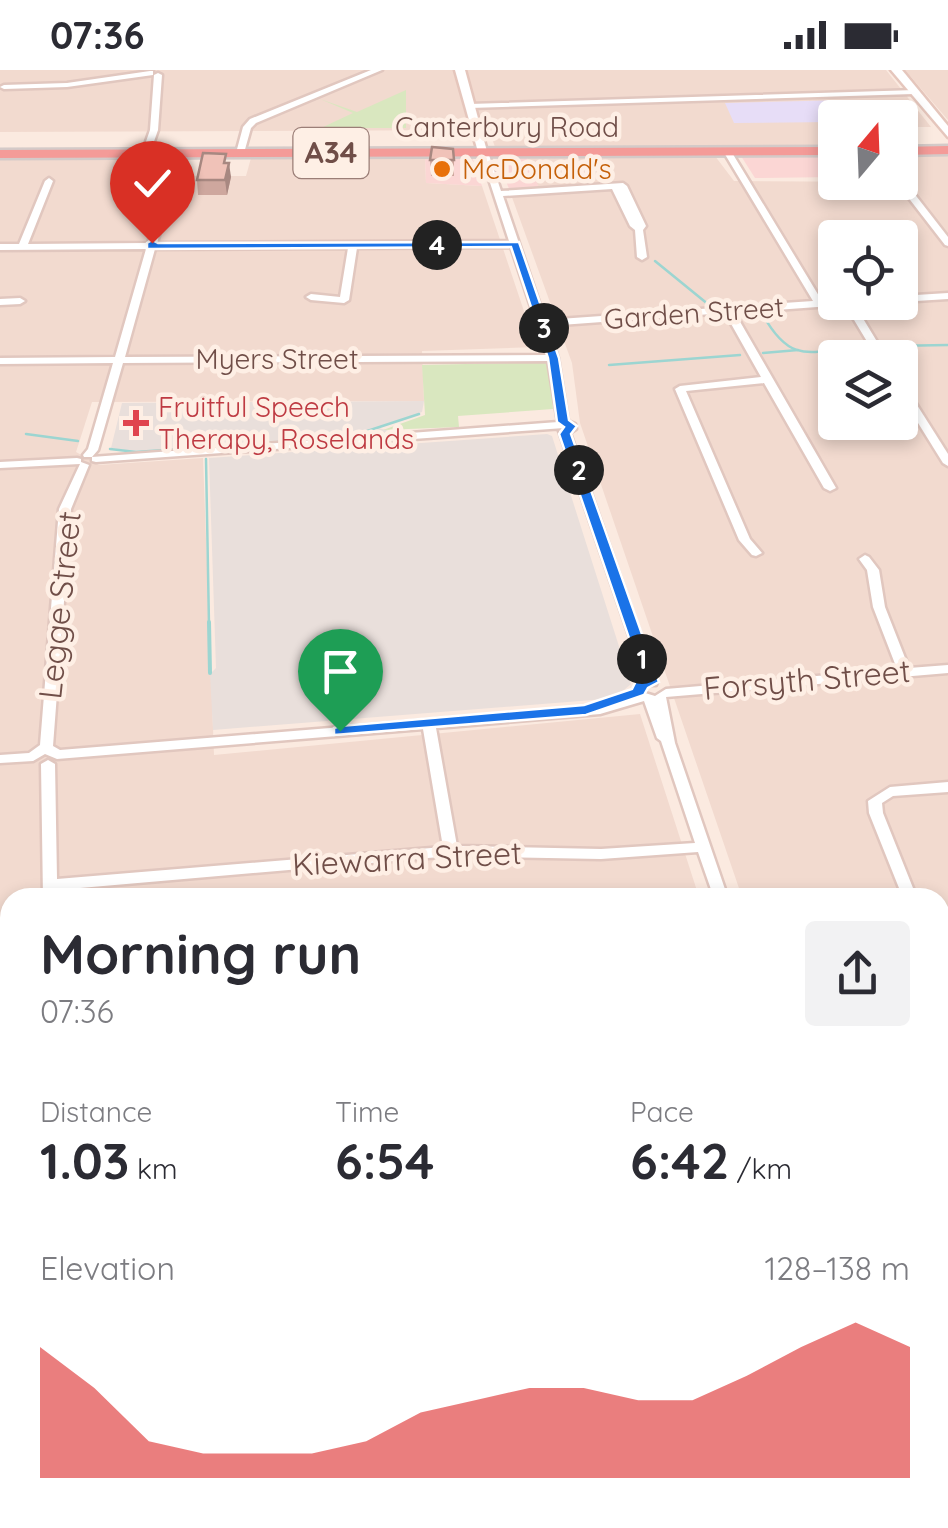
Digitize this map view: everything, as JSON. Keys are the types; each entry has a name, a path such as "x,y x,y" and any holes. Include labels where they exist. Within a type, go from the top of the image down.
{"highway":[{"path":"918,151 948,150"},
{"name":"Canterbury Road","path":"0,154 818,151"}],"street":[{"path":"240,153 249,124 364,72 378,70"},
{"path":"0,760 586,710 652,696 663,685 651,682 561,426 554,358 460,70"},
{"path":"896,70 948,133"},
{"path":"1,87 67,84 157,72 154,130 146,153"},
{"path":"470,106 913,92"},
{"path":"727,151 818,302"},
{"name":"Legge Street","path":"50,888 46,756 65,509 94,450 178,153"},
{"path":"22,247 49,181"},
{"path":"498,194 619,187 634,226 639,229 642,258"},
{"path":"915,200 948,242"},
{"path":"0,247 515,244"},
{"path":"311,297 344,300 352,245"},
{"path":"918,298 948,296"},
{"path":"0,302 20,302"},
{"name":"Garden Street","path":"542,323 818,304"},
{"path":"728,311 765,380 796,421 830,488"},
{"name":"Myers Street","path":"0,361 554,358"},
{"path":"756,553 744,540 680,390 765,380"},
{"path":"918,415 948,463"},
{"path":"0,465 561,426"},
{"path":"865,559 873,570 879,606 904,672"},
{"name":"Forsyth Street","path":"652,696 948,669"},
{"path":"586,710 652,696"},
{"path":"652,696 655,721"},
{"path":"652,696 718,888"},
{"path":"618,706 645,708 668,743"},
{"path":"429,724 451,850"},
{"path":"906,888 874,801 890,792 948,787"},
{"name":"Kiewarra Street","path":"79,888 451,850 601,854 704,847"}],"shaded area":[{"path":"0,70 886,70 910,100 818,100 818,146 495,147 489,130 0,132"},
{"path":"905,70 948,70 948,120"},
{"path":"818,101 818,122 734,123 725,103"},
{"path":"918,111 931,127 918,127"},
{"path":"715,156 734,181 818,182 818,200 918,200 918,156 948,156 948,888 739,888 580,423 572,363 509,189 538,187 527,157"},
{"path":"741,156 818,156 818,177 755,178"},
{"path":"425,157 426,183 482,186 536,347 422,351 424,401 92,402 76,452 99,465 203,458 214,755 640,714 696,888 0,888 0,159 188,158 184,176 246,176 251,158"},
{"path":"425,157 472,157 482,186 426,183"},
{"path":"497,157 527,157 539,188 509,189"},
{"path":"424,401 422,412 379,428 392,432 135,452 111,448 122,403"},
{"path":"552,436 631,684 605,699 213,730 210,674 216,668 209,458"}],"green space":[{"path":"406,90 406,128 321,128 353,113 320,99 357,112"},
{"path":"549,362 553,409 458,416 459,427 383,430 425,415 422,365"}],"building":[{"path":"432,147 453,149 454,160 430,160"},
{"path":"203,153 226,154 224,163 229,163 225,180 197,180"}],"waterway":[{"path":"655,261 709,305"},
{"path":"763,315 783,342 798,350"},
{"path":"918,346 948,345"},
{"path":"763,353 798,350"},
{"path":"798,350 818,352"},
{"path":"609,365 740,355"},
{"path":"110,449 136,452 349,437 419,414"},
{"path":"26,434 78,441"},
{"path":"206,459 209,625"},
{"path":"209,622 210,673"}],"place":[{"name":"McDonald's","path":"442,169"},
{"name":"Fruitful Speech Therapy, Roselands","path":"136,423"}],"route":[{"path":"152,243 151,246 515,244 554,358 563,422 571,426 564,431 651,682 641,685 639,692 586,710 340,731"}]}
